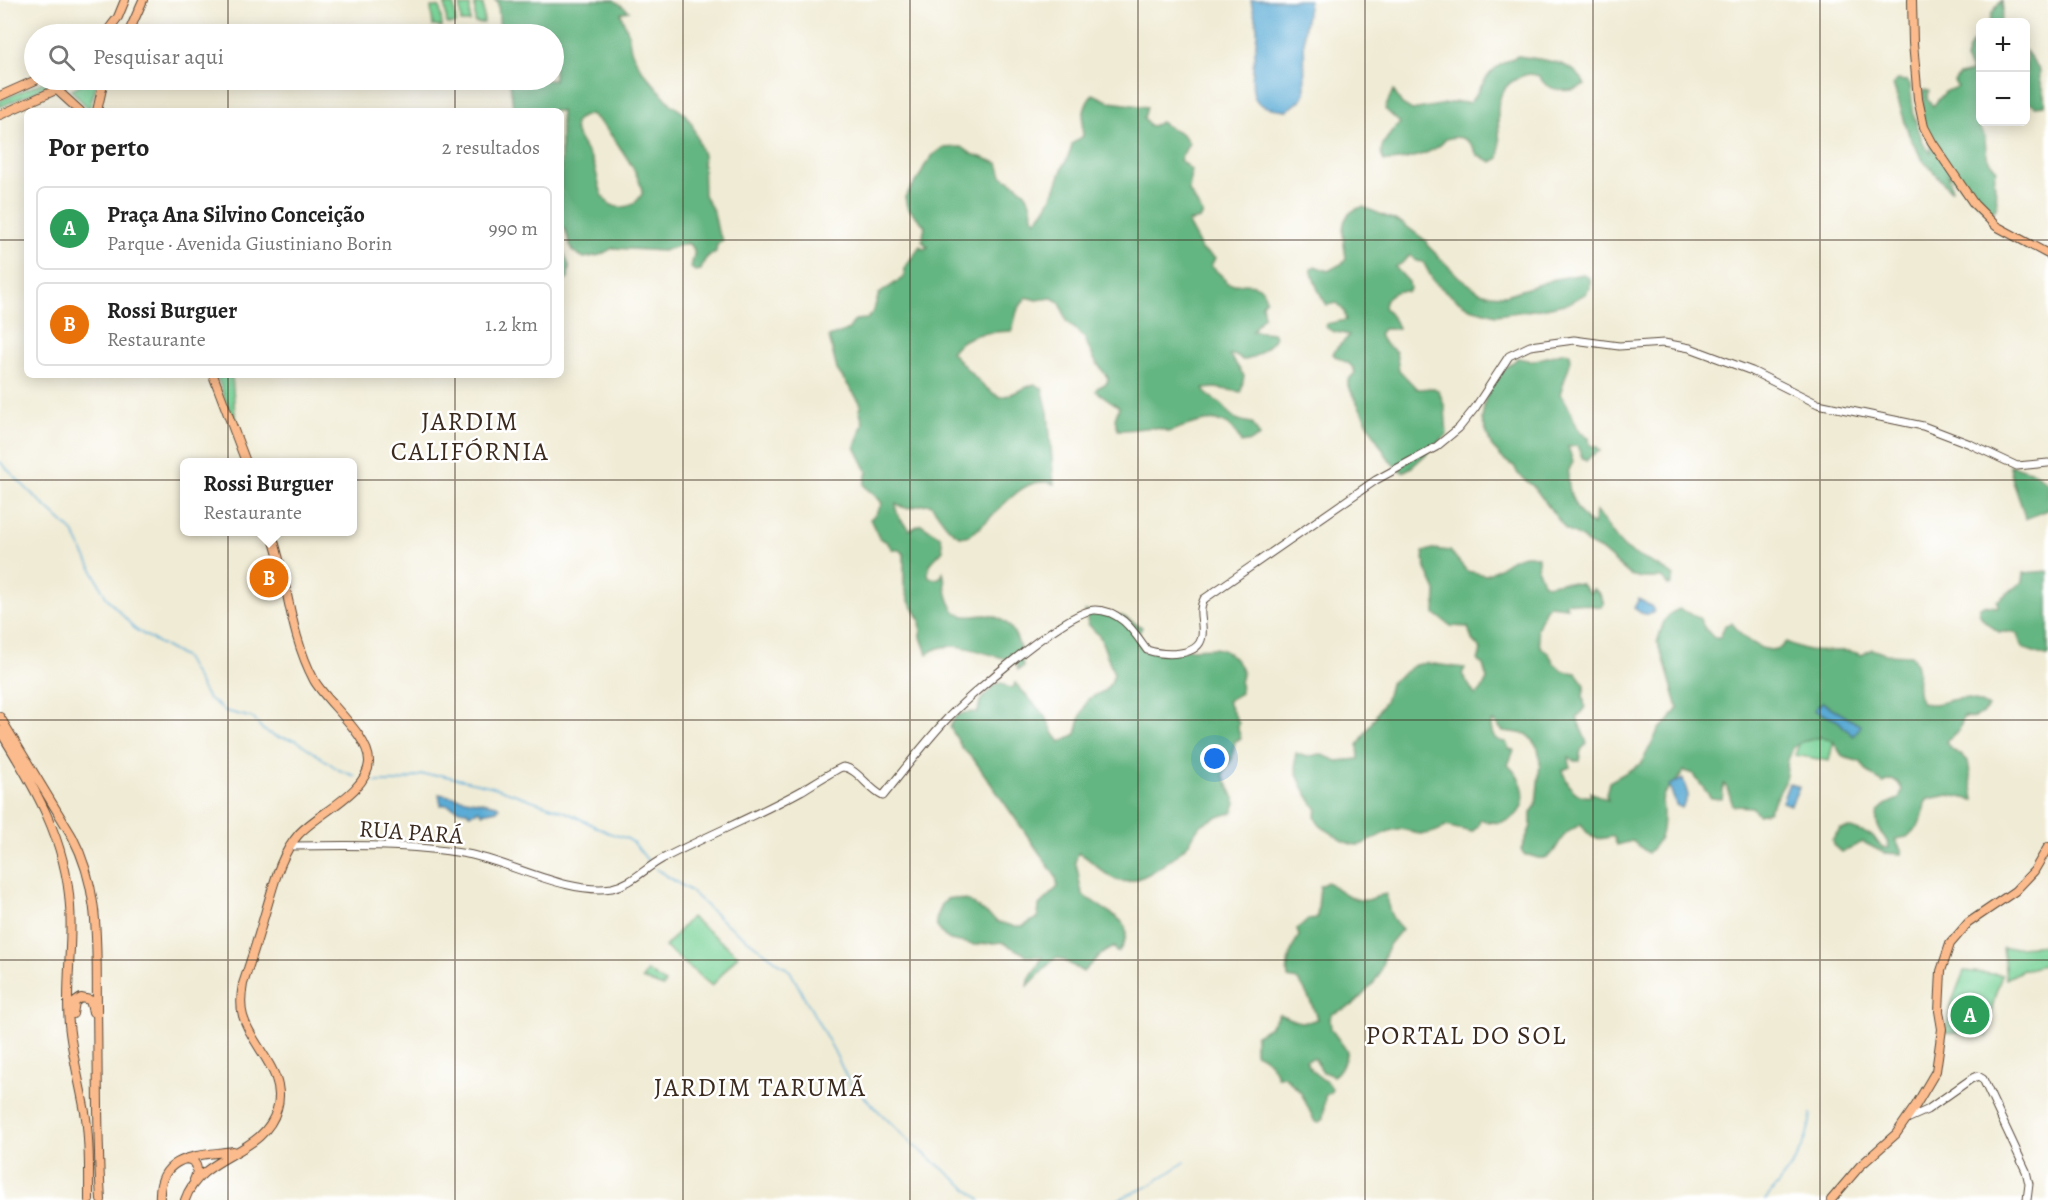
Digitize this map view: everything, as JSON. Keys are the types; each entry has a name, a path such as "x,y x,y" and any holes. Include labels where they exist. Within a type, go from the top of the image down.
{"main road":[{"path":"133,24 143,0"},
{"path":"1912,0 1912,43 1918,99 1924,127 1932,142 1974,204 1996,226 2048,254"},
{"path":"124,5 126,20 132,24"},
{"path":"112,24 124,5"},
{"path":"0,96 24,85"},
{"path":"0,115 55,90"},
{"path":"58,90 77,108"},
{"path":"98,108 102,90"},
{"path":"214,378 244,458"},
{"path":"192,1184 214,1163 253,1143 267,1130 278,1107 279,1094 275,1077 243,1016 241,994 280,866 290,846 305,828 361,782 369,759 357,733 319,688 308,668 295,631 273,536"},
{"path":"0,717 80,850 91,881 97,930 102,1200"},
{"path":"0,730 36,789 61,854 70,904 69,1023 87,1132 91,1200"},
{"path":"1831,1200 1860,1166 1884,1145 1907,1119 1936,1071 1942,1029 1939,1011 1941,971 1950,944 1968,923 2015,891 2034,871 2048,847"},
{"path":"91,1200 93,1147 73,1023 74,1005 81,998 87,999 92,1005 95,1113 99,1129"},
{"path":"160,1200 161,1184 171,1167 195,1155 237,1151"},
{"path":"185,1159 193,1161 197,1170 185,1200"}],"street":[{"name":"RUA PARÁ","path":"290,846 432,849 470,855 526,873 587,887 612,888 628,883 657,862 791,796 842,767 851,770 876,793 883,796 946,720 1014,659 1051,632 1093,610 1109,612 1124,620 1147,650 1172,654 1193,649 1200,644 1202,637 1199,612 1204,599 1376,480 1436,447 1459,428 1509,356 1530,346 1574,340 1619,346 1664,343 1690,348 1752,371 1818,404 1923,426 1970,444 2017,466 2048,463"},
{"path":"1907,1119 1927,1110 1971,1078 1978,1076 1983,1079 2026,1171 2029,1184 2027,1200"},
{"path":"1916,1106 1927,1110"}],"green space":[{"path":"495,0 614,0 629,11 621,15 628,32 631,50 641,69 692,124 703,155 704,195 714,212 718,232 723,240 717,245 716,252 706,259 701,270 695,271 691,268 694,251 687,243 663,251 613,248 600,255 584,258 572,251 564,228 564,108 513,108 511,90 564,90 564,24 499,24 498,3","holes":["590,114 605,128 630,163 641,186 642,194 630,206 615,206 603,197 594,165 580,142 575,124 579,119"]},
{"path":"2002,0 2002,18 1990,18"},
{"path":"475,4 483,4 484,23 475,23"},
{"path":"445,5 454,5 456,24 447,24"},
{"path":"460,6 470,6 470,22 461,22"},
{"path":"431,7 440,7 442,24 433,24"},
{"path":"1976,38 1976,126 1979,126 1984,136 1988,159 1997,170 1994,182 1997,205 1995,211 1990,215 1948,174 1952,190 1949,189 1922,159 1909,135 1893,84 1898,80 1907,81 1910,84 1914,117 1924,145 1931,153 1931,146 1922,125 1923,92 1929,91 1927,99 1933,106 1946,91 1958,87 1954,82 1959,75 1972,72 1965,60 1968,49"},
{"path":"1518,56 1547,60 1566,66 1574,70 1585,85 1573,90 1559,90 1547,85 1539,76 1530,74 1519,77 1507,86 1498,105 1499,158 1492,162 1477,155 1472,145 1465,139 1456,137 1446,139 1441,145 1418,156 1384,161 1381,150 1383,145 1400,123 1385,109 1393,90 1402,104 1412,110 1456,102 1469,103 1493,71"},
{"path":"2030,56 2040,70 2046,100 2045,105 2035,106 2030,102"},
{"path":"25,90 38,90 0,107 0,101"},
{"path":"71,90 95,90 88,108"},
{"path":"1093,94 1110,102 1147,107 1144,118 1149,125 1161,122 1186,138 1189,143 1180,160 1191,170 1189,191 1203,214 1200,219 1188,222 1201,250 1215,258 1211,266 1227,283 1249,284 1262,289 1266,299 1262,304 1264,316 1252,331 1273,333 1275,336 1262,351 1252,358 1242,360 1230,355 1244,376 1241,392 1215,388 1203,389 1238,420 1252,423 1260,436 1241,443 1235,432 1219,421 1199,422 1168,432 1157,428 1118,430 1115,419 1119,407 1096,391 1097,388 1107,383 1108,378 1094,359 1084,337 1066,321 1059,302 1052,298 1036,300 1026,297 1017,311 1012,331 979,334 964,340 951,352 981,384 1000,397 1034,384 1042,388 1048,412 1054,484 1040,482 1026,487 1012,496 977,530 967,536 953,532 930,504 905,508 896,503 898,515 910,530 921,524 941,537 943,550 932,562 928,572 929,577 936,579 941,577 943,572 948,599 955,611 963,616 986,615 1003,621 1018,641 1023,667 1018,670 1016,663 1012,660 958,646 947,646 927,654 921,637 920,619 909,601 904,585 904,554 892,549 887,542 879,538 870,519 882,504 864,485 867,471 855,447 863,423 859,409 860,402 837,370 829,337 848,330 855,320 867,319 873,312 879,294 904,277 905,267 920,246 923,249 928,247 922,241 925,226 907,207 905,197 933,155 942,148 962,147 972,154 998,163 1002,176 1020,187 1028,196 1032,217 1036,220 1049,201 1072,144 1083,136 1084,114"},
{"path":"1363,207 1402,223 1426,241 1427,245 1459,277 1480,292 1506,295 1555,279 1583,274 1590,279 1590,288 1585,294 1569,303 1496,315 1470,308 1455,299 1434,282 1423,262 1416,261 1410,255 1395,267 1409,282 1410,289 1408,292 1396,292 1385,302 1384,307 1398,329 1383,329 1379,334 1380,338 1396,352 1399,370 1417,389 1434,388 1439,391 1445,408 1447,435 1412,467 1403,472 1389,460 1348,386 1348,380 1355,373 1354,369 1333,354 1349,335 1332,331 1326,327 1326,324 1346,320 1344,311 1337,303 1327,305 1317,288 1311,269 1315,266 1328,271 1343,263 1346,259 1343,235 1345,221 1354,210"},
{"path":"564,253 569,266 568,278 564,282"},
{"path":"1565,352 1570,354 1571,360 1560,394 1568,405 1579,430 1589,438 1590,445 1597,447 1600,451 1586,461 1577,446 1568,447 1573,461 1568,474 1574,503 1593,525 1596,511 1625,548 1674,576 1671,585 1668,585 1662,578 1642,578 1630,575 1601,550 1566,530 1534,487 1492,447 1482,420 1485,399 1503,370 1518,358 1532,361"},
{"path":"217,378 232,378 236,426"},
{"path":"2010,465 2034,472 2048,483 2048,510 2025,519 2012,479"},
{"path":"1433,549 1450,551 1467,571 1486,575 1517,557 1530,555 1538,557 1538,570 1543,583 1547,585 1561,582 1581,584 1590,593 1593,589 1599,593 1604,604 1601,607 1568,602 1565,603 1567,607 1549,605 1537,630 1540,646 1549,654 1554,663 1563,671 1576,673 1585,685 1583,696 1585,707 1577,718 1587,743 1581,750 1579,761 1574,761 1569,757 1570,767 1563,770 1569,785 1580,795 1591,796 1590,792 1608,800 1606,795 1609,782 1641,764 1659,729 1669,721 1678,708 1657,643 1664,621 1671,613 1679,609 1699,617 1714,638 1720,638 1725,625 1732,623 1743,637 1761,648 1771,650 1780,648 1786,642 1814,651 1844,651 1862,655 1872,649 1885,654 1911,655 1917,666 1918,691 1922,703 1968,699 1988,707 1977,716 1964,716 1959,730 1946,741 1950,748 1968,761 1974,800 1949,795 1928,799 1918,826 1907,837 1895,839 1901,854 1884,853 1863,842 1841,852 1833,845 1832,840 1840,829 1851,828 1873,836 1882,848 1889,848 1878,826 1877,816 1882,808 1899,799 1902,790 1895,780 1884,783 1876,779 1861,762 1843,757 1833,741 1821,737 1802,742 1793,748 1788,760 1785,782 1768,812 1758,814 1752,807 1734,806 1724,784 1722,799 1711,798 1693,774 1684,771 1663,796 1661,834 1648,853 1632,841 1617,845 1613,836 1594,838 1581,824 1562,838 1551,855 1539,858 1525,855 1521,850 1531,826 1531,813 1536,805 1540,763 1538,748 1527,734 1503,731 1491,722 1494,736 1506,742 1509,749 1514,750 1508,765 1517,776 1524,798 1516,815 1507,821 1480,820 1472,832 1445,826 1427,834 1398,829 1388,831 1361,845 1345,842 1318,823 1315,817 1317,810 1298,775 1296,753 1306,757 1320,754 1337,761 1359,759 1358,745 1386,699 1390,684 1415,665 1426,663 1465,668 1462,674 1475,695 1481,691 1487,679 1483,665 1478,661 1481,650 1472,640 1468,627 1451,626 1435,614 1436,591 1426,569 1423,552"},
{"path":"2048,571 2048,657 2022,648 2017,634 1999,632 1989,625 1981,616 1979,608 1983,605 1998,607 1997,601 2023,581 2024,573"},
{"path":"1085,611 1122,616 1142,627 1139,633 1146,651 1215,648 1228,653 1238,663 1243,671 1240,682 1241,693 1227,701 1239,723 1241,739 1235,741 1232,759 1223,774 1236,803 1233,812 1202,824 1189,843 1176,855 1157,869 1137,879 1120,881 1114,879 1078,853 1075,862 1083,894 1121,921 1126,933 1124,942 1119,952 1116,952 1115,947 1106,951 1083,972 1062,959 1055,958 1028,986 1042,957 1028,956 1002,942 975,945 950,940 937,927 936,920 942,904 952,898 969,901 998,922 1023,926 1038,918 1039,905 1058,887 1056,877 975,761 962,748 950,727 960,714 978,712 980,701 996,684 1002,683 1013,688 1015,683 1046,717 1060,742 1076,734 1088,699 1104,691 1111,683 1114,674 1100,637 1088,624"},
{"path":"1803,733 1834,739 1829,761 1795,755"},
{"path":"1327,882 1356,899 1367,900 1386,894 1391,914 1402,929 1388,946 1379,974 1373,984 1353,1005 1332,1014 1330,1018 1331,1029 1347,1051 1338,1071 1333,1076 1323,1072 1314,1058 1306,1060 1314,1073 1332,1088 1331,1092 1325,1096 1323,1119 1318,1123 1315,1122 1301,1093 1284,1076 1277,1076 1269,1062 1255,1053 1255,1036 1270,1027 1279,1014 1302,1022 1317,1019 1300,983 1288,978 1288,961 1299,936 1297,929 1308,919 1317,918 1320,886"},
{"path":"691,917 738,955 712,986 665,947"},
{"path":"2047,945 2048,964 2023,970 2006,979 2003,948"},
{"path":"647,971 665,983 663,987 642,979"},
{"path":"1964,971 2002,975 1995,995 1987,1036 1945,1032 1953,999"}],"water":[{"path":"1251,0 1309,0 1304,33 1305,93 1301,100 1288,110 1263,106 1254,95 1252,77 1257,28"},
{"path":"1639,599 1652,607 1654,612 1641,613 1634,608"},
{"path":"1822,702 1861,726 1853,736 1838,721 1814,710"},
{"path":"1683,779 1688,795 1682,808 1676,805 1669,785"},
{"path":"1789,783 1799,787 1791,805 1782,802"},
{"path":"439,794 499,807 497,810 482,813 479,810 469,814 467,811 441,805"}],"waterway":[{"path":"0,462 73,532 106,597 136,630 185,658 207,697 225,711 253,718 263,730 277,737 296,740 339,770 355,776"},
{"path":"375,782 397,782 422,775 441,775 494,787 566,812 609,833 626,838 634,843 648,861"},
{"path":"656,869 689,890 725,923 790,971 849,1082 910,1142 981,1200"},
{"path":"1765,1200 1801,1151 1811,1114"},
{"path":"1117,1200 1149,1186 1185,1162"}],"place":[{"name":"Rossi Burguer","path":"269,578"},
{"name":"Praça Ana Silvino Conceição","path":"1970,1015"}],"district":[{"name":"JARDIM CALIFÓRNIA","path":"470,436"},
{"name":"PORTAL DO SOL","path":"1466,1035"},
{"name":"JARDIM TARUMÃ","path":"760,1087"}]}
